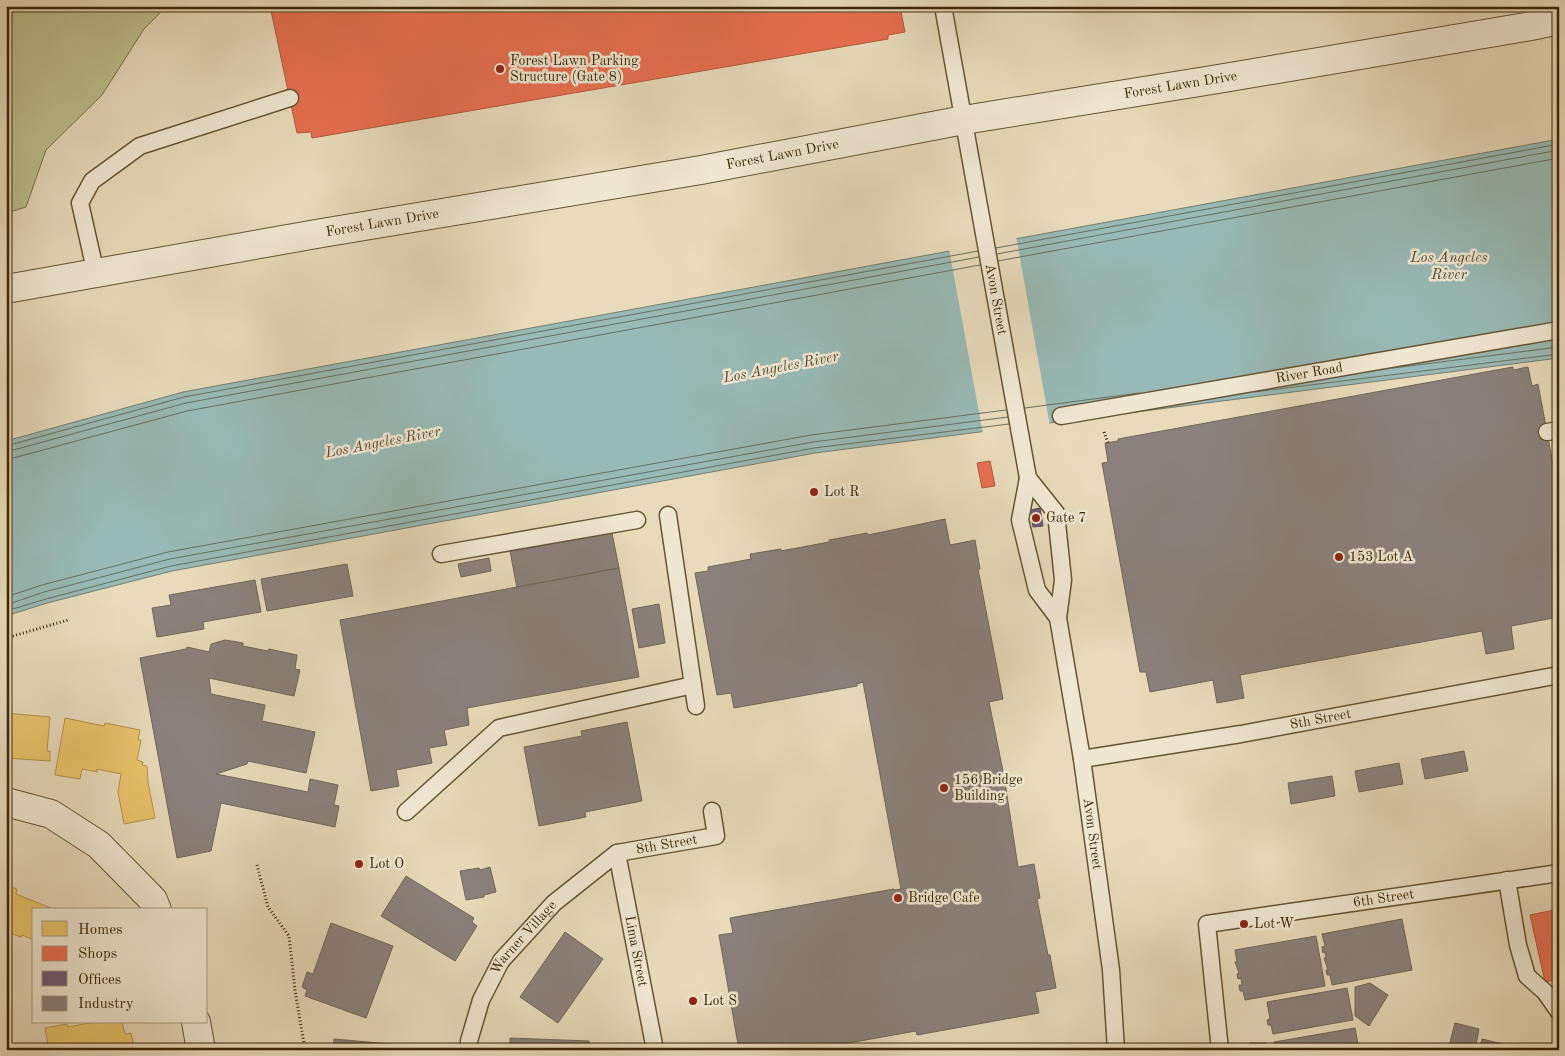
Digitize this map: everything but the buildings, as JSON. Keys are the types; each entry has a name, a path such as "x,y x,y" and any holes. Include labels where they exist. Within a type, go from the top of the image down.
{"street":[{"name":"Forest Lawn Drive","path":"6,290 322,233 701,170 964,120 1228,78 1559,20"},
{"path":"6,802 50,814 98,845 153,900 156,908"},
{"path":"196,1024 201,1050"}],"lane":[{"name":"Avon Street","path":"942,6 1028,478 1020,520 1037,590 1058,618"},
{"path":"96,274 80,203 92,181 140,146 290,98"},
{"name":"River Road","path":"1061,416 1559,330"},
{"name":"Avon Street","path":"1028,478 1056,513 1063,580 1058,618 1082,759 1111,970 1116,1050"},
{"path":"668,514 696,706"},
{"path":"441,554 637,520"},
{"name":"8th Street","path":"1082,759 1241,734 1559,675"},
{"path":"406,812 498,728 693,685"},
{"name":"8th Street","path":"617,853 716,836 712,811"},
{"name":"Warner Village","path":"468,1050 481,1000 501,961 554,902 617,853"},
{"name":"Lima Street","path":"617,853 655,1050"},
{"name":"6th Street","path":"1220,1050 1208,924 1559,873"},
{"path":"1507,880 1518,946 1527,976 1545,992 1559,1012"}],"path":[{"path":"6,638 68,620"},
{"path":"257,864 268,907 288,936 305,1050"}],"green space":[{"path":"6,6 167,6 144,29 102,95 46,150 26,207 6,213"}],"water":[{"name":"Los Angeles River","path":"1559,139 1559,358 815,453 172,571 47,603 6,616 6,441 183,392"}],"pier":[{"path":"1016,236 1050,426 983,434 949,249"}],"place":[{"name":"Forest Lawn Parking Structure (Gate 8)","path":"500,69"},
{"name":"Lot R","path":"814,492"},
{"name":"Gate 7","path":"1036,518"},
{"name":"153 Lot A","path":"1339,557"},
{"name":"156 Bridge Building","path":"944,788"},
{"name":"Lot O","path":"359,864"},
{"name":"Bridge Cafe","path":"898,898"},
{"name":"Lot W","path":"1244,924"},
{"name":"Lot S","path":"693,1001"}]}
